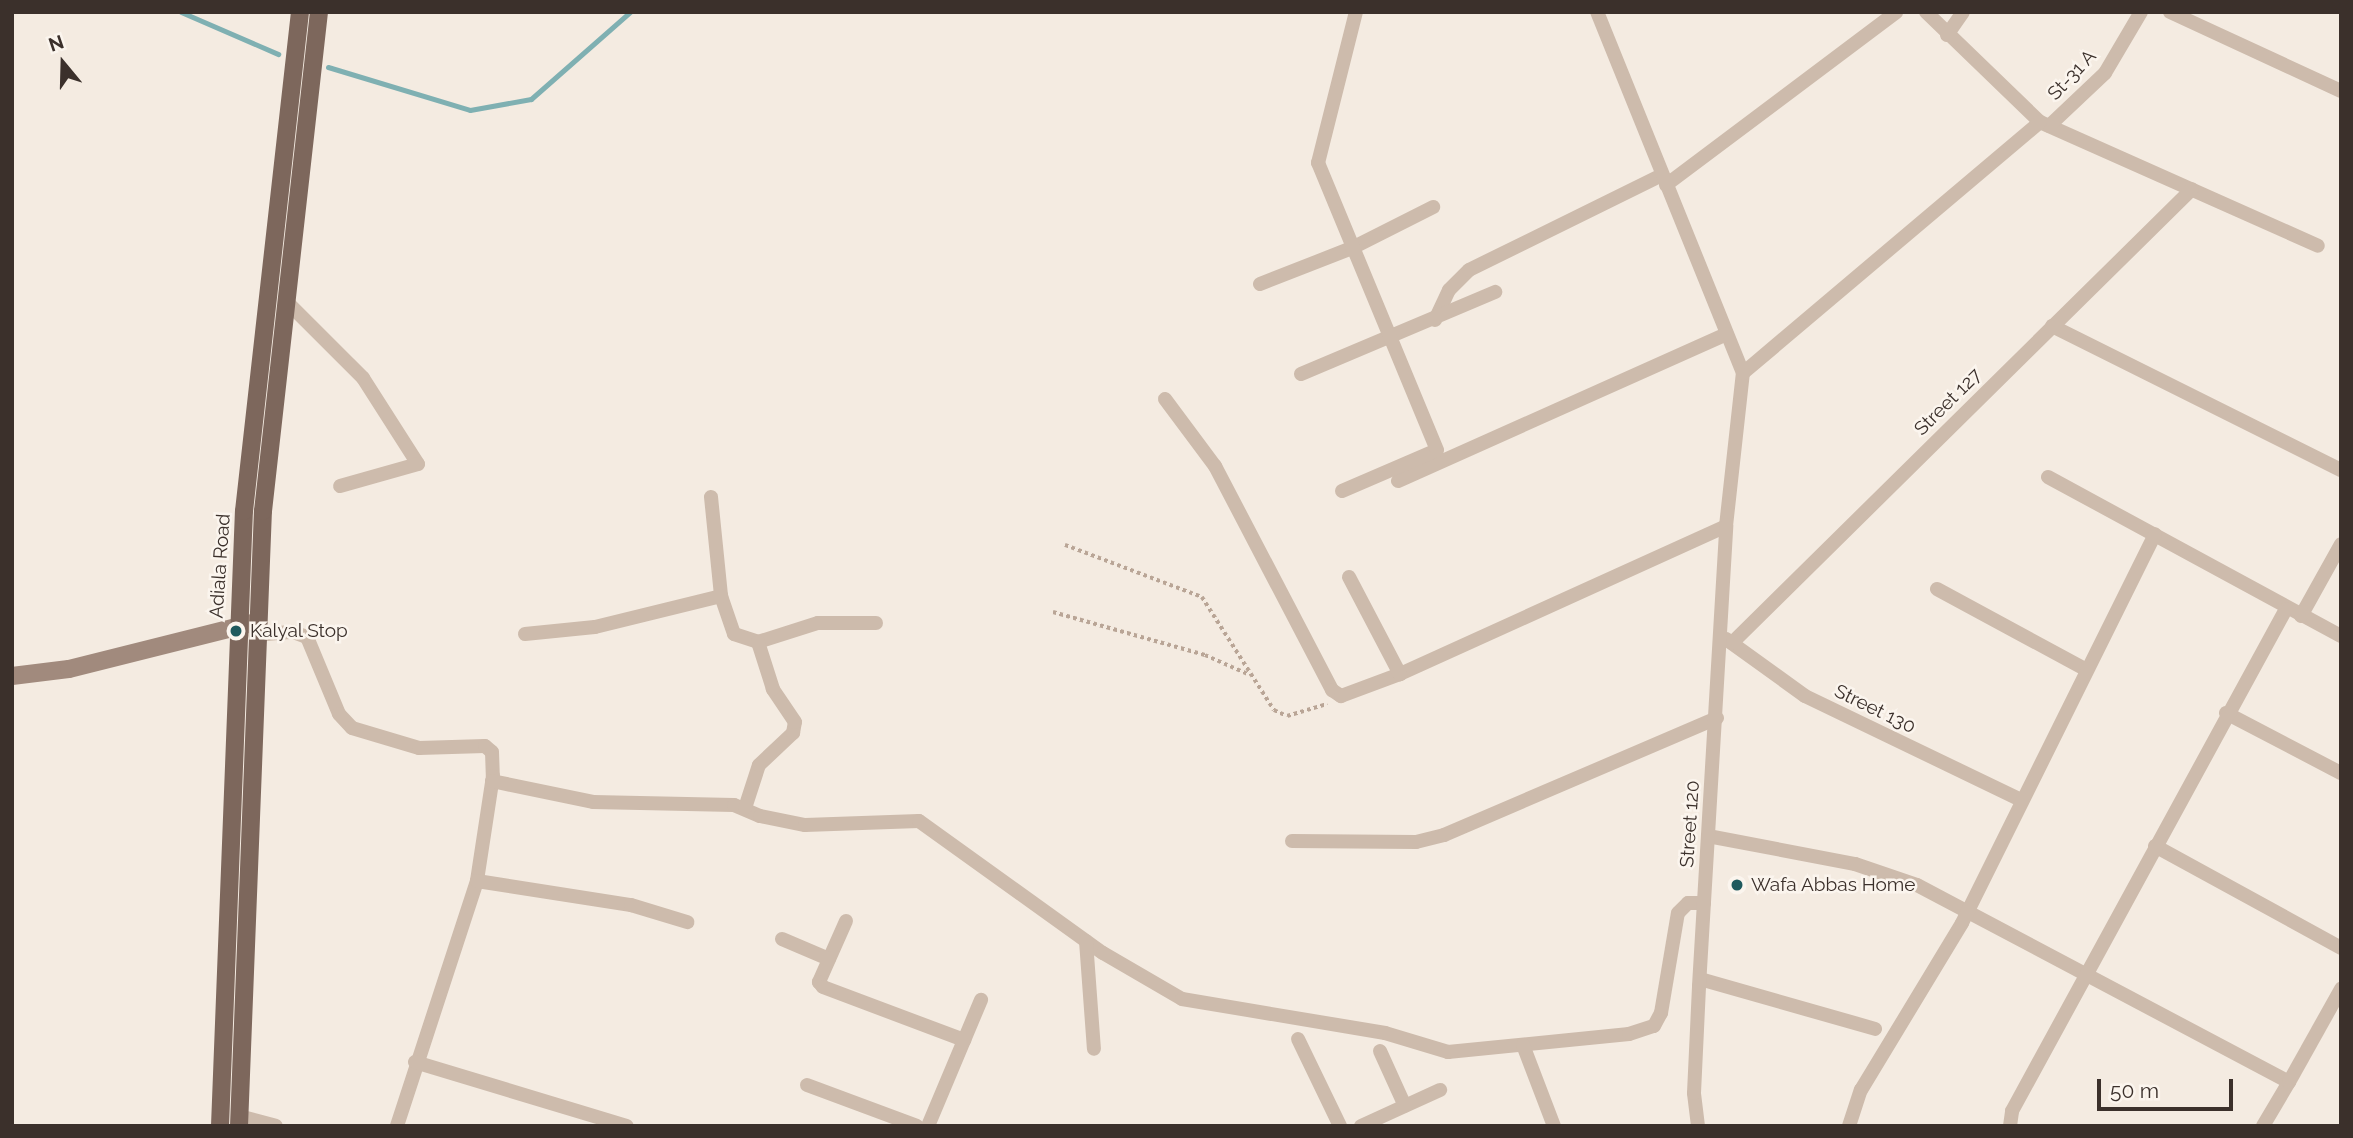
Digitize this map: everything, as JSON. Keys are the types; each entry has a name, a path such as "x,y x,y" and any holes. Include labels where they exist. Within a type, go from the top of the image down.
{"main road":[{"name":"Adiala Road","path":"220,1126 237,624 244,511 300,12"},
{"name":"Adiala Road","path":"239,1121 255,629 286,301 319,12"},
{"path":"12,676 69,669 237,624 255,629"}],"street":[{"path":"1356,12 1318,163 1437,450"},
{"path":"1597,12 1743,373"},
{"path":"1435,320 1450,290 1469,270 1664,180 1896,12"},
{"path":"1926,12 1947,35 2044,124 2318,246"},
{"path":"1947,35 1963,12"},
{"name":"St-31 A","path":"1743,373 2105,73 2141,12"},
{"path":"2170,12 2341,91"},
{"name":"Street 127","path":"1727,640 2192,189"},
{"path":"1260,284 1352,248 1433,207"},
{"path":"1301,374 1390,340 1495,292"},
{"path":"286,301 363,378 418,464 340,486"},
{"path":"2052,326 2341,470"},
{"path":"1398,481 1727,334"},
{"name":"Street 120","path":"1698,1126 1694,1093 1704,903 1717,718 1727,640 1726,526 1743,373"},
{"path":"1165,399 1215,466 1332,690 1341,696 1400,674 1726,526"},
{"path":"1342,491 1437,450 1463,454"},
{"path":"2048,477 2286,609 2341,636"},
{"path":"711,497 721,596 734,634 758,642 818,623 876,622"},
{"path":"1849,1126 1861,1090 1966,914 2155,534"},
{"path":"2301,616 2341,544"},
{"path":"1349,577 1400,674"},
{"path":"1937,589 2087,670"},
{"path":"525,634 595,627 721,596"},
{"path":"2010,1126 2012,1111 2226,713 2286,609"},
{"path":"255,629 293,632 307,637 339,714 352,728 419,748 490,748 492,781 477,881 415,1062 397,1126"},
{"name":"Street 130","path":"1727,640 1805,696 2021,800"},
{"path":"745,808 759,765 793,733 796,722 774,689 758,642"},
{"path":"2226,713 2341,773"},
{"path":"1292,841 1416,842 1444,835 1717,718"},
{"path":"492,781 593,802 745,808 760,816 805,825 919,821 930,825 1086,942 1153,985 1182,999 1217,1008 1385,1033 1435,1051 1493,1051 1523,1045 1629,1034 1654,1026 1661,1013 1678,913 1688,903 1704,903"},
{"path":"1708,836 1855,864 1917,885 1966,914 2290,1082"},
{"path":"2155,846 2341,948"},
{"path":"477,881 631,905 687,922"},
{"path":"846,921 819,982 823,987 964,1040"},
{"path":"782,939 829,959"},
{"path":"1086,942 1094,1049"},
{"path":"1700,979 1875,1029"},
{"path":"2263,1126 2341,989"},
{"path":"928,1126 981,1000"},
{"path":"1298,1039 1339,1126"},
{"path":"1523,1045 1553,1126"},
{"path":"1380,1051 1405,1106"},
{"path":"415,1062 627,1126"},
{"path":"807,1085 879,1120 917,1126"},
{"path":"1361,1126 1393,1119 1405,1106 1440,1090"},
{"path":"239,1121 276,1126"}],"path":[{"path":"1065,545 1202,597 1274,710 1287,716 1316,710 1341,696"},
{"path":"1053,612 1205,655 1251,676"}],"waterway":[{"path":"181,12 278,54"},
{"path":"328,67 470,110 531,99 630,12"}],"place":[{"name":"Kalyal Stop","path":"236,631"},
{"name":"Wafa Abbas Home","path":"1737,885"}]}
